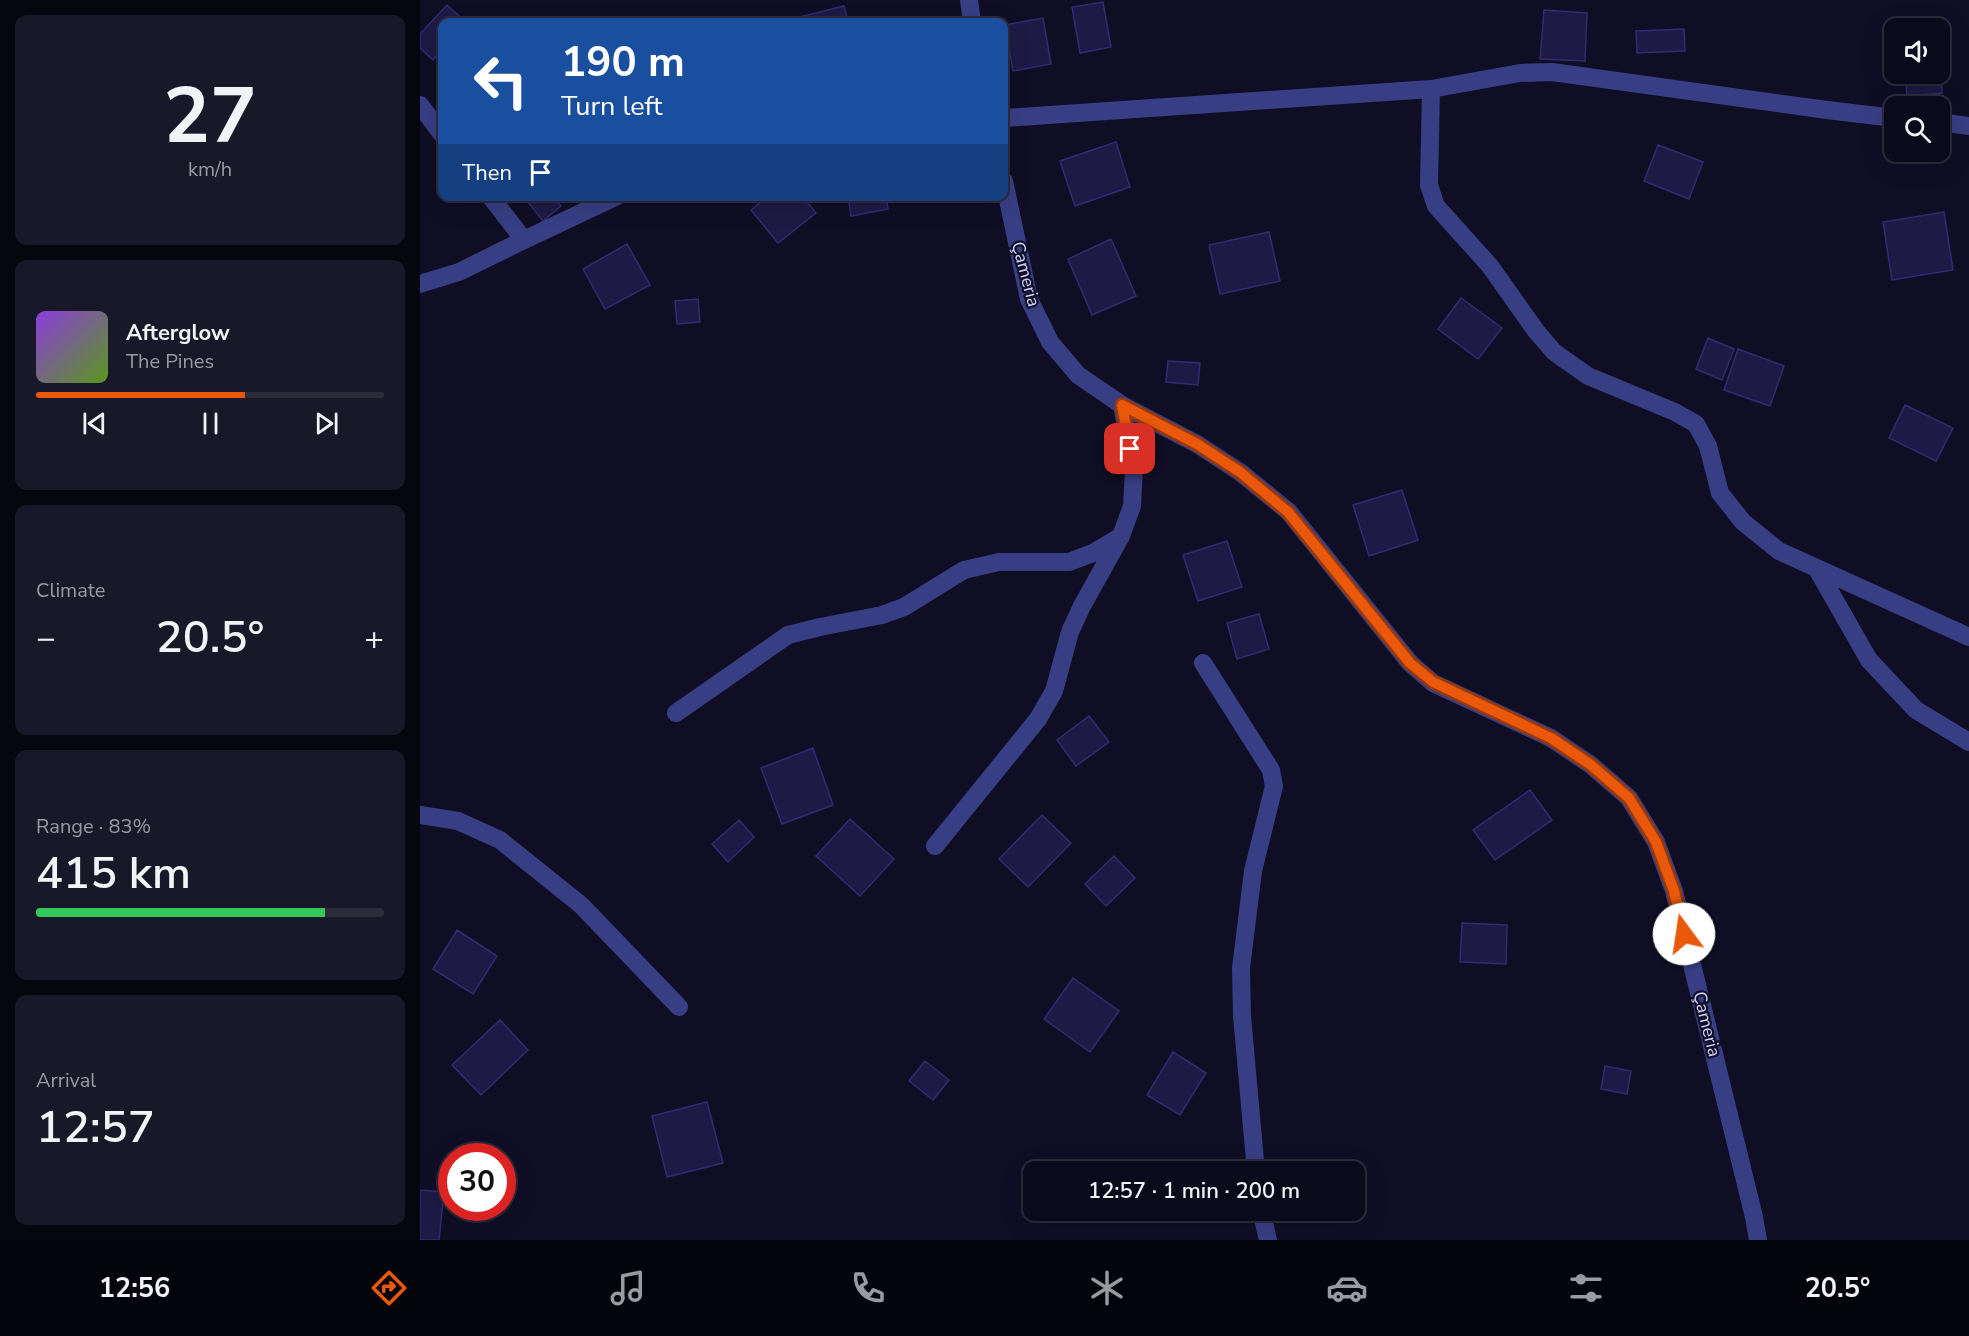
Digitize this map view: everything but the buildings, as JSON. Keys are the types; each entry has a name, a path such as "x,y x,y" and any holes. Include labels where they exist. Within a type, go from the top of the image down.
{"street":[{"path":"969,0 971,18"},
{"path":"1008,118 1431,89 1520,73 1552,72 1884,117"},
{"path":"1431,89 1430,185 1436,206 1490,266 1536,331 1554,352 1588,376 1675,412 1696,424 1708,446 1720,493 1743,522 1779,551 1969,637"},
{"path":"420,105 438,130"},
{"path":"1950,123 1969,126"},
{"name":"Çameria","path":"1008,200 1029,298 1050,342 1078,375 1122,405 1197,444 1240,472 1288,512 1410,663 1433,682 1551,738 1591,765 1629,798 1656,842 1674,891 1758,1240"},
{"path":"494,201 524,240"},
{"path":"420,284 459,272 606,201"},
{"path":"935,846 1038,719 1054,691 1070,632 1121,536 1132,506 1134,470 1122,405"},
{"path":"676,713 788,635 882,615 904,607 964,570 999,562 1069,562 1093,554 1121,536"},
{"path":"1817,569 1869,660 1916,710 1969,742"},
{"path":"1203,663 1271,770 1274,786 1253,871 1241,968 1242,1016 1255,1161"},
{"path":"420,815 458,821 500,840 581,905 679,1007"},
{"path":"1264,1221 1268,1240"}],"route":[{"path":"1130,449 1122,405 1197,444 1240,472 1288,512 1410,663 1433,682 1551,738 1591,765 1629,798 1656,842 1674,891 1684,934"}]}
